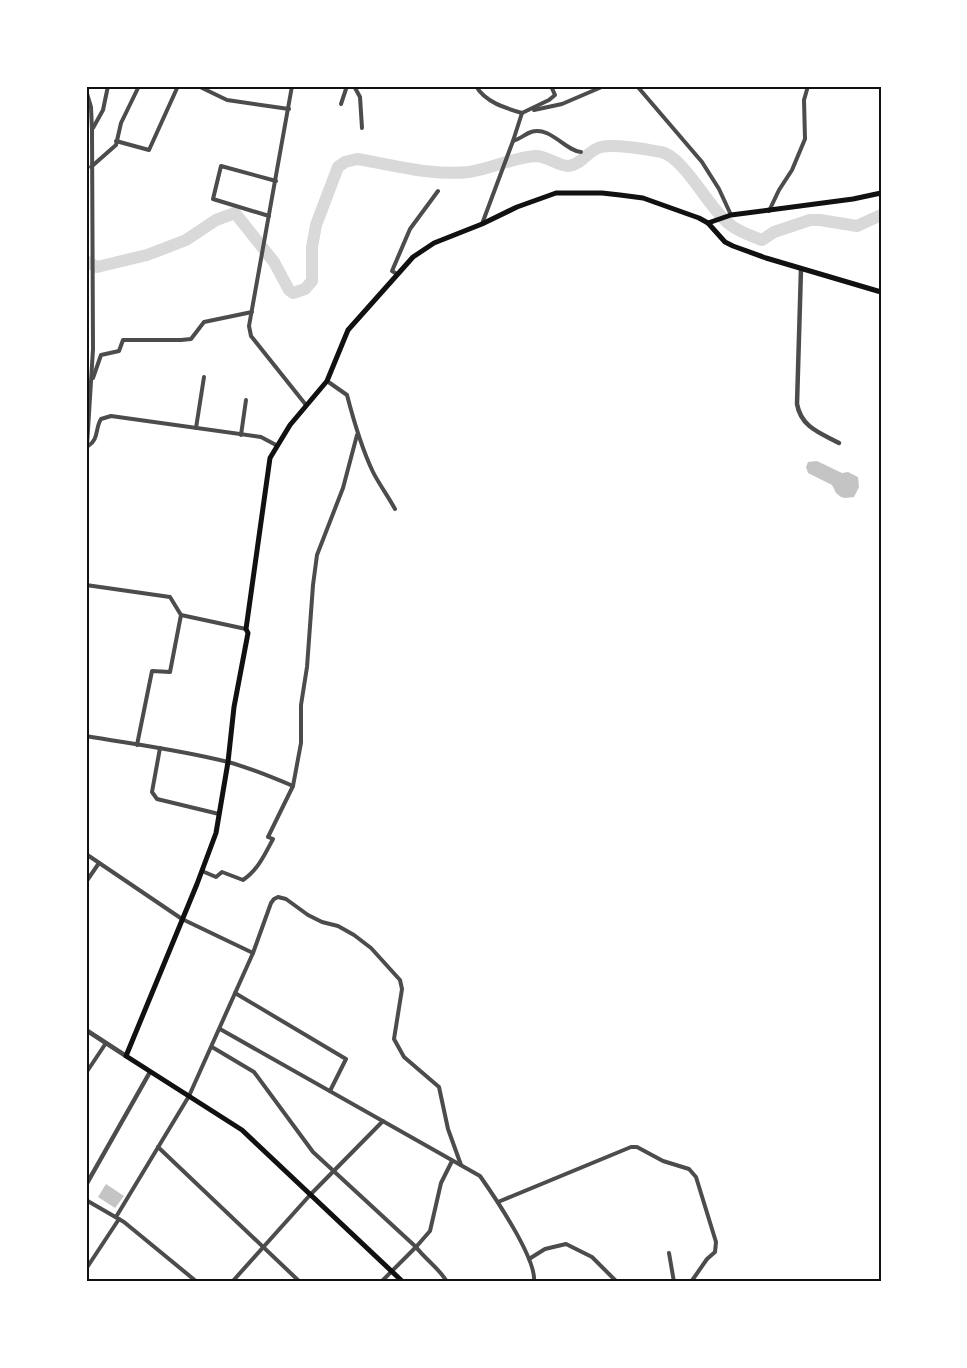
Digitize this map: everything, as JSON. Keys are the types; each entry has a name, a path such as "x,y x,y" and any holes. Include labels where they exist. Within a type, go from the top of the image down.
{"main road":[{"path":"403,1282 242,1130 126,1056 216,833 228,762 234,707 248,633 246,629 266,478 270,458 276,445 290,425 327,381 348,330 412,257 434,243 517,208 556,194 602,193 643,198 699,218 708,223 725,242 733,246 801,269 881,292"},
{"path":"708,223 728,216 853,199 881,193"}],"street":[{"path":"92,130 103,110 108,86"},
{"path":"91,166 116,145 121,123 139,86"},
{"path":"116,141 149,150 178,86"},
{"path":"198,86 228,100 289,109"},
{"path":"292,86 250,326 251,336 306,405"},
{"path":"341,104 347,86"},
{"path":"354,86 360,96 362,128"},
{"path":"476,86 493,103 522,113 562,104 604,86"},
{"path":"482,224 514,141 522,113 549,100 555,95 551,86"},
{"path":"637,86 702,162 719,189 728,216"},
{"path":"769,210 792,170 805,139 804,100 808,86"},
{"path":"86,90 91,107 92,130 93,349 86,462"},
{"path":"514,141 531,132 543,132 559,139 576,152 581,152"},
{"path":"269,216 213,199 222,166 276,181"},
{"path":"397,274 392,271 410,229 438,190"},
{"path":"86,220 92,222"},
{"path":"801,269 797,404 799,414 812,429 839,443"},
{"path":"92,380 101,355 119,351 123,340 191,339 204,322 252,312"},
{"path":"196,428 204,377"},
{"path":"327,381 348,395 357,435 374,474 383,486 395,509"},
{"path":"241,434 246,400"},
{"path":"88,446 91,445 96,437 97,425 101,419 111,416 261,437 276,445"},
{"path":"202,870 216,877 222,872 243,880 251,875 273,839 268,836 293,786 301,744 301,705 307,668 313,585 318,555 343,488 357,435"},
{"path":"86,585 170,597 181,615 170,672 152,671 137,744"},
{"path":"181,615 246,629"},
{"path":"86,736 160,748 228,762 266,774 293,786"},
{"path":"160,748 152,792 158,799 219,814"},
{"path":"86,854 182,919 253,953"},
{"path":"86,882 99,863"},
{"path":"86,1269 189,1096 253,953 271,903 278,897 286,899 308,915 322,922 338,926 354,934 371,948 400,980 402,989 394,1039 404,1057 439,1087 448,1129 461,1165"},
{"path":"235,993 346,1059 330,1091"},
{"path":"220,1029 480,1176 498,1202 529,1259 535,1278 534,1282"},
{"path":"86,1030 126,1056"},
{"path":"86,1073 106,1043"},
{"path":"212,1047 254,1072 313,1152 416,1248 443,1275 447,1282"},
{"path":"86,1185 150,1072"},
{"path":"232,1282 310,1195 383,1121"},
{"path":"158,1147 300,1282"},
{"path":"498,1202 630,1147 637,1147 664,1161 689,1170 696,1177 716,1242 714,1252 691,1282"},
{"path":"381,1282 416,1248 430,1231 441,1183 452,1161"},
{"path":"86,1200 118,1218 197,1282"},
{"path":"529,1259 545,1249 566,1244 592,1257 617,1282"},
{"path":"669,1253 674,1282"},
{"path":"187,1282 190,1277"}],"building":[{"path":"817,461 842,473 848,472 858,477 859,487 854,497 841,497 836,493 832,485 808,473 806,467 808,462"},
{"path":"106,1184 124,1196 115,1208 98,1197"}],"waterway":[{"path":"86,261 97,267 147,255 186,240 216,220 235,213 274,262 289,290 293,293 305,289 312,281 312,247 316,225 338,167 345,162 357,159 413,169 455,173 469,172 519,158 536,156 568,166 577,163 592,151 601,147 631,147 661,152 669,156 687,172 728,223 740,231 762,240 774,232 810,220 857,226 881,215"}]}
